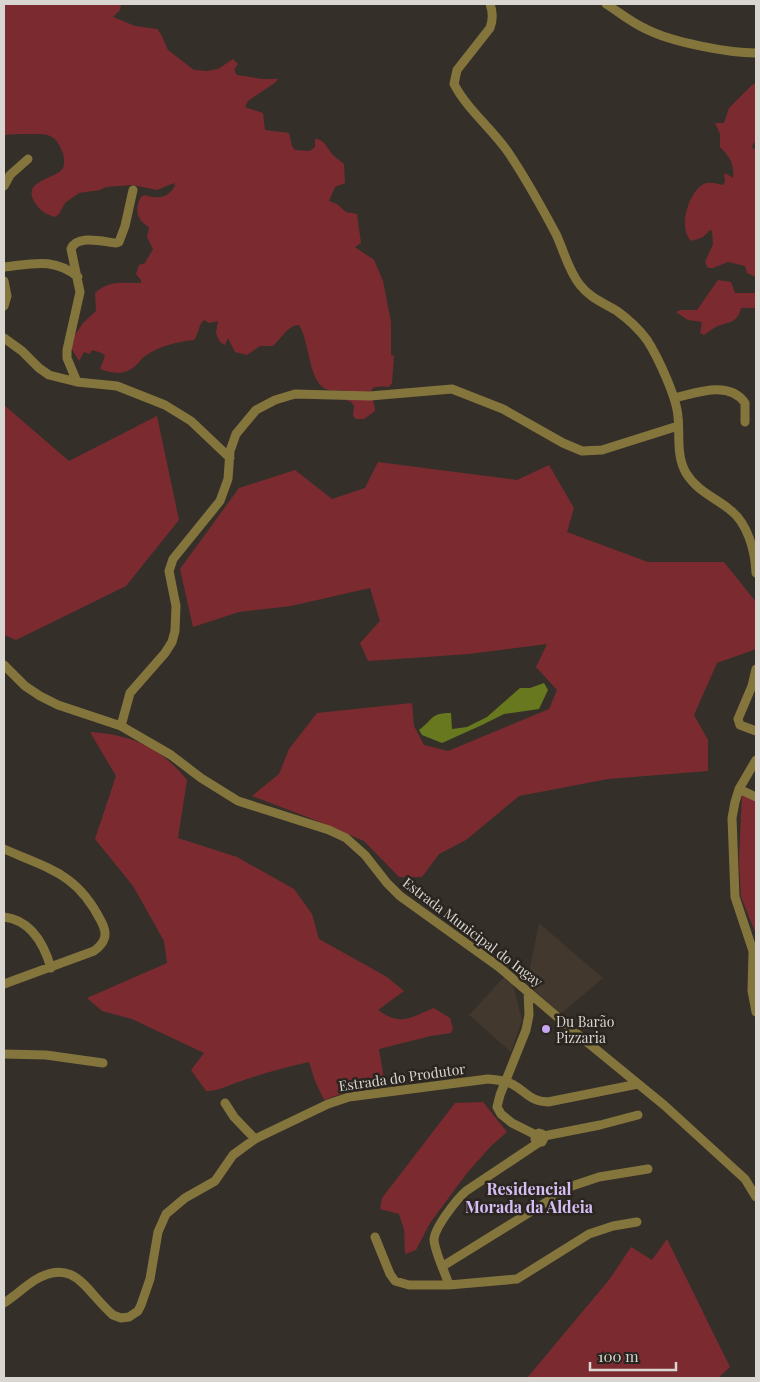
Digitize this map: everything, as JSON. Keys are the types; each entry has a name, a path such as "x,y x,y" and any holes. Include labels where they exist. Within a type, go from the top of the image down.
{"street":[{"path":"490,4 492,9 490,28 457,70 454,84 463,99 508,152 556,235 571,271 579,284 587,293 616,311 638,330 655,354 674,398 678,417 679,449 685,471 700,490 736,514 748,535 756,558 756,573"},
{"path":"606,4 644,29 659,35 725,50 756,53"},
{"path":"4,186 10,174 28,159"},
{"path":"76,382 67,358 67,350 80,292 70,252 72,245 79,241 120,242 133,190"},
{"path":"4,267 51,263 67,268 78,278"},
{"path":"4,281 7,296 4,306"},
{"path":"4,338 22,351 44,372 54,377 76,382 117,386 165,405 191,421 230,458"},
{"path":"121,726 130,693 165,653 172,642 175,631 176,612 169,576 170,566 178,552 220,501 227,484 232,443 236,434 256,410 275,400 295,394 370,396 452,389 503,409 563,443 582,451 602,450 678,426"},
{"path":"674,398 719,390 736,393 745,403 745,422"},
{"name":"Estrada Municipal do Ingay","path":"4,666 25,686 48,701 121,726 163,750 200,778 238,801 329,830 346,838 365,855 400,896 499,967 664,1105 756,1188"},
{"path":"756,669 752,686 738,719 740,725 756,731"},
{"path":"756,760 739,789 732,818 734,883 738,908 753,952 752,991 756,1012"},
{"path":"739,789 756,797"},
{"path":"4,984 51,968 94,950 101,946 105,940 104,927 95,909 72,881 59,872 6,850"},
{"path":"4,917 17,920 36,935 47,954 51,968"},
{"path":"528,991 529,1015 526,1030 497,1104 499,1111 512,1123 539,1138"},
{"path":"4,1054 46,1055 103,1063"},
{"name":"Estrada do Produtor","path":"4,1303 42,1277 52,1272 62,1271 69,1272 77,1278 113,1315 125,1318 133,1315 141,1305 147,1290 158,1232 166,1214 184,1198 216,1181 234,1156 255,1138 328,1104 348,1097 488,1079 506,1081"},
{"path":"506,1081 538,1102 557,1101 638,1084"},
{"path":"225,1103 234,1117 255,1138"},
{"path":"449,1285 436,1248 434,1235 457,1200 473,1185 539,1138 638,1115"},
{"path":"443,1266 572,1186 599,1177 648,1169"},
{"name":"Estrada Municipal do Ingay","path":"745,1179 756,1197"},
{"path":"374,1237 395,1281 409,1285 449,1285 517,1279 589,1234 613,1226 637,1222"}],"shaded area":[{"path":"4,4 121,4 120,10 113,17 135,26 157,29 168,50 194,70 207,71 218,69 233,59 238,64 234,70 237,75 262,79 278,79 248,101 245,107 263,113 265,130 289,133 295,150 310,151 315,147 315,139 318,139 344,164 345,183 335,187 329,201 337,204 346,212 357,214 361,243 355,247 374,260 383,281 391,322 391,354 392,356 394,355 392,383 389,387 375,387 372,389 375,411 364,419 356,419 353,416 354,406 346,400 348,391 329,390 322,387 313,372 303,332 299,325 289,329 273,346 260,346 247,355 235,352 228,338 225,345 220,342 216,333 218,321 209,323 204,320 194,340 162,347 145,356 126,372 100,369 105,356 92,350 90,354 84,352 79,361 69,344 83,323 96,311 95,293 111,284 141,283 136,274 139,265 145,263 153,249 147,237 149,227 139,218 137,210 141,197 144,195 162,197 175,186 174,183 157,190 133,185 106,187 100,190 79,193 65,203 59,214 55,217 45,213 38,207 32,194 33,189 36,184 60,172 64,166 64,157 57,141 45,134 4,135"},
{"path":"756,83 756,142 752,148 756,149 756,277 747,273 745,266 728,262 708,268 705,262 713,244 712,231 710,230 703,237 692,241 687,235 685,219 691,200 701,186 707,183 723,185 725,173 733,178 732,164 729,157 720,147 720,134 715,123 724,123 729,108"},
{"path":"718,280 731,282 735,293 756,293 756,308 741,308 734,320 714,328 704,335 700,333 702,322 688,320 676,312 681,310 697,310"},
{"path":"4,405 69,461 157,416 179,520 126,586 16,640 4,635"},
{"path":"378,462 517,480 549,465 574,508 567,532 648,562 724,562 756,602 756,649 717,663 694,715 708,740 708,771 608,779 519,796 466,840 439,854 422,877 399,877 364,841 252,796 279,774 289,749 317,713 412,703 414,726 424,745 448,751 549,709 557,690 536,667 547,644 469,654 368,661 360,643 380,621 370,588 291,606 239,612 193,627 180,569 239,488 295,470 332,499 365,488"},
{"path":"544,683 548,690 539,709 504,714 442,743 422,735 419,730 433,717 444,713 451,713 452,729 467,727 487,717 520,688 530,688"},
{"path":"90,732 120,736 144,745 156,751 177,769 187,780 178,838 237,857 294,889 312,914 319,939 387,977 404,991 378,1010 393,1018 406,1019 434,1008 450,1018 453,1028 451,1033 379,1049 385,1085 352,1090 324,1100 309,1062 206,1091 191,1070 204,1053 132,1019 102,1011 87,998 167,963 164,941 133,886 95,839 116,776"},
{"path":"742,794 756,801 756,934 741,897 739,861"},
{"path":"539,923 603,978 563,1012 558,1012 527,983"},
{"path":"505,976 513,985 522,1020 511,1052 469,1015"},
{"path":"483,1102 507,1132 491,1146 467,1173 430,1223 416,1250 405,1254 404,1229 399,1214 380,1209 382,1198 455,1103"},
{"path":"667,1239 730,1367 718,1378 527,1378 609,1280 631,1247 652,1260"}],"place":[{"name":"Du Barão Pizzaria","path":"546,1029"}],"district":[{"name":"Residencial Morada da Aldeia","path":"529,1197"}]}
